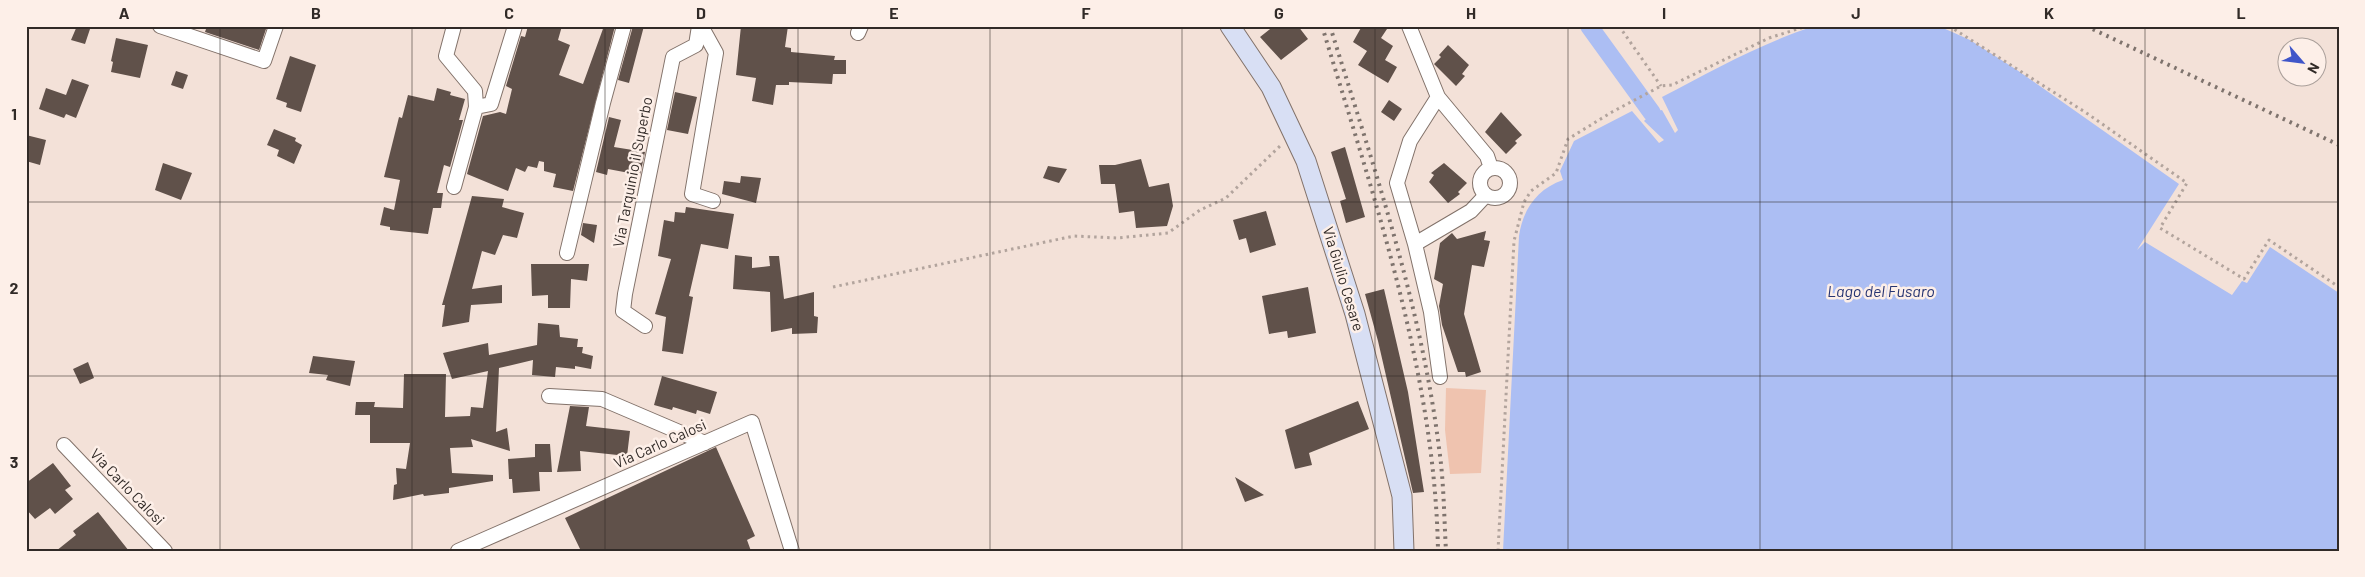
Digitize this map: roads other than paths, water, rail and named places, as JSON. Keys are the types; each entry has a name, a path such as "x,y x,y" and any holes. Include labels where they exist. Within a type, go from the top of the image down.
{"street":[{"path":"160,26 264,61 276,26"},
{"path":"454,26 446,56 475,91 476,107 454,187"},
{"path":"476,107 491,104 514,26"},
{"path":"567,253 603,103 624,26"},
{"name":"Via Tarquinio il Superbo","path":"700,26 716,53 692,194 713,201"},
{"name":"Via Tarquinio il Superbo","path":"645,326 623,311 626,294 673,57 696,45 700,26"},
{"name":"Via Giulio Cesare","path":"1230,26 1271,87 1306,161 1355,314 1402,496 1404,551"},
{"path":"1409,26 1438,97 1487,156 1491,168"},
{"path":"1438,97 1410,141 1397,183 1415,244 1431,312 1440,377"},
{"path":"1491,168 1506,171 1510,180 1508,190 1501,197 1495,198 1486,195 1481,187 1481,178 1491,168"},
{"path":"1415,244 1471,211 1486,195"},
{"path":"549,396 602,400 705,443"},
{"name":"Via Carlo Calosi","path":"458,551 752,422 792,551"},
{"name":"Via Carlo Calosi","path":"64,445 164,550"}],"water":[{"name":"Lago del Fusaro","path":"1815,26 1938,26 1970,40 2017,70 2179,184 2137,250 2145,242 2232,295 2242,281 2247,283 2270,247 2339,293 2339,551 1503,551 1519,236 1528,209 1533,201 1546,189 1563,180 1560,171 1574,141 1632,111 1659,143 1664,140 1644,121 1652,113 1662,110 1675,133 1678,130 1662,97 1756,49"}],"waterway":[{"path":"1589,26 1652,113"}],"railway":[{"path":"1322,26 1380,219 1413,351 1426,418 1434,484 1438,551"},
{"path":"1330,26 1394,235 1420,341 1431,394 1441,461 1446,551"},
{"path":"2086,26 2339,145"}]}
